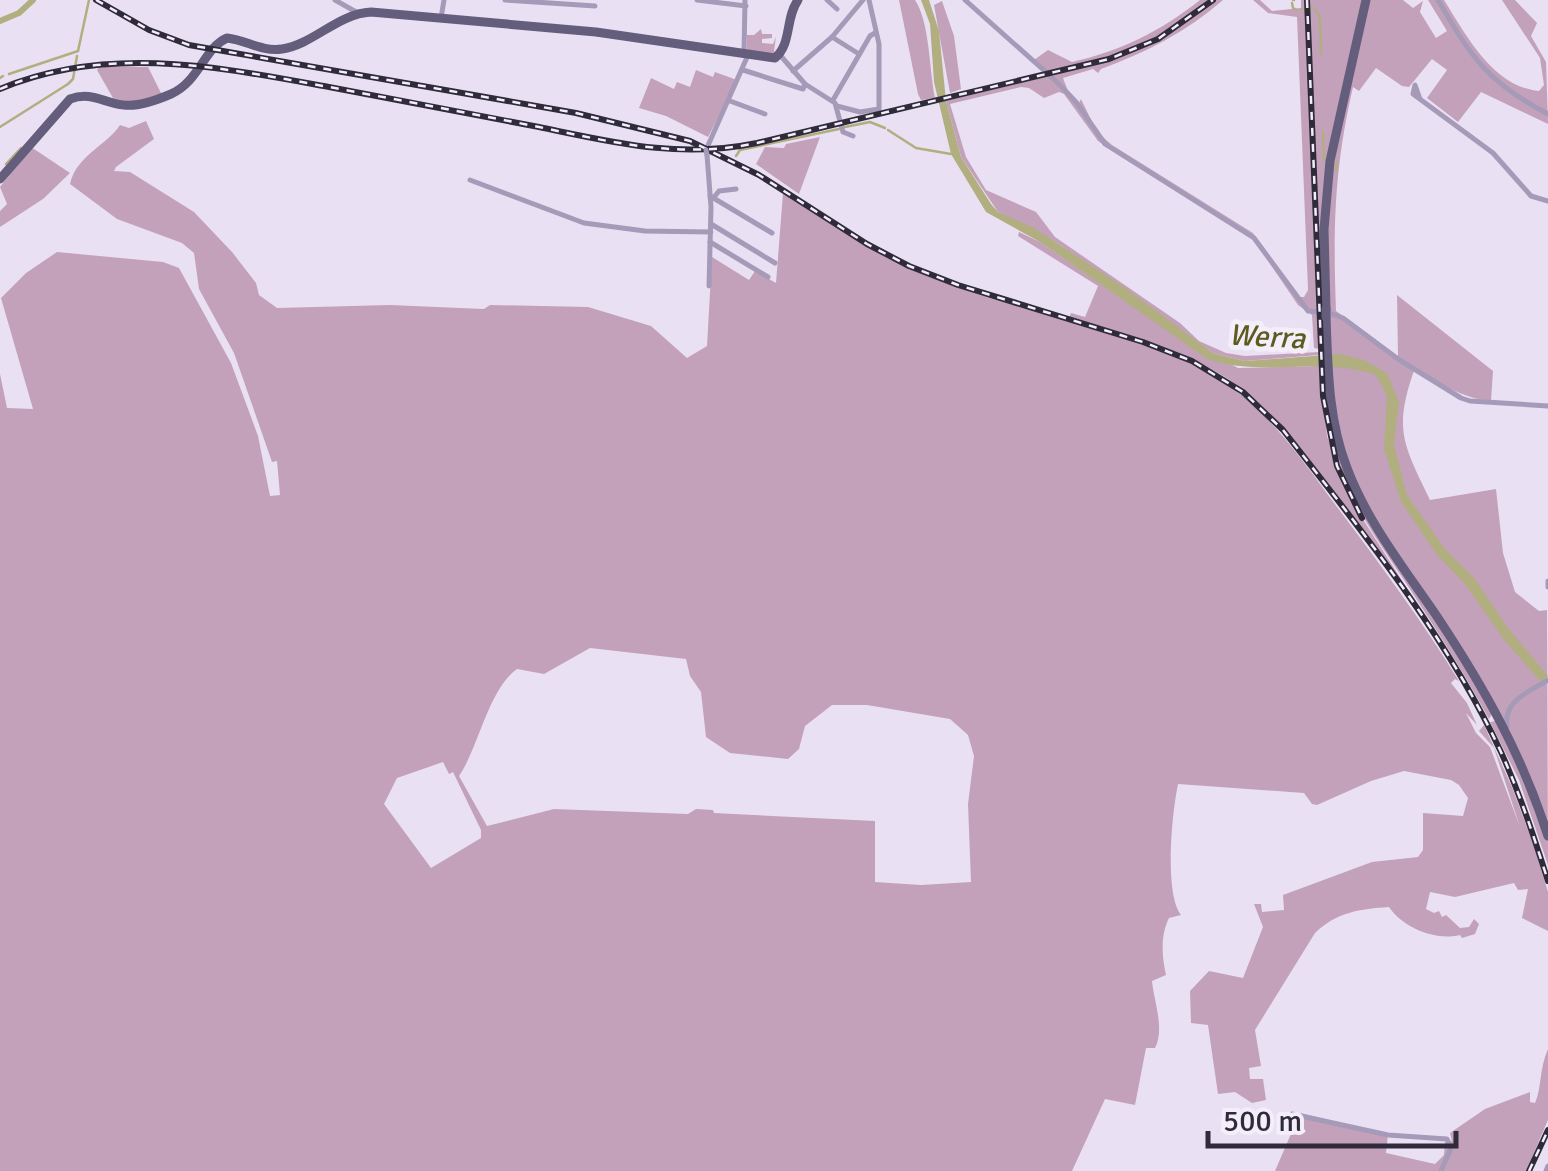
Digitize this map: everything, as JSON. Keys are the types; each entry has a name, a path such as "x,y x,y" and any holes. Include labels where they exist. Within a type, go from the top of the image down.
{"main road":[{"path":"1366,0 1330,162 1324,229 1328,378 1334,424 1351,478 1371,517 1509,735 1548,836"},
{"path":"0,179 61,106 74,96 94,95 122,105 174,93 186,85 223,40 235,39 262,49 284,48 358,13 636,37 767,58 780,55 792,3"}],"street":[{"path":"335,0 358,13"},
{"path":"441,18 444,0"},
{"path":"505,0 595,6"},
{"path":"697,0 745,3 743,70 706,152 713,196 709,286"},
{"path":"827,0 837,9"},
{"path":"780,55 805,84 835,103 860,112 879,109 879,44 866,0"},
{"path":"793,71 866,0"},
{"path":"965,0 1067,92 1100,139 1254,238 1308,311 1327,313 1352,324 1398,360 1461,398 1548,406"},
{"path":"1438,0 1485,72 1502,87 1548,114"},
{"path":"854,136 843,132 835,103 875,33"},
{"path":"832,37 860,54"},
{"path":"743,70 802,89 805,84"},
{"path":"1420,99 1493,153 1531,196 1548,201"},
{"path":"730,101 765,114"},
{"path":"470,180 584,222 645,231 711,232"},
{"path":"713,196 719,191 736,189"},
{"path":"713,196 772,233"},
{"path":"712,224 775,263"},
{"path":"710,242 768,277"},
{"path":"1509,735 1507,711 1548,680"},
{"path":"1292,1114 1388,1135 1447,1138 1451,1148 1441,1171"}],"shaded area":[{"path":"899,0 915,0 920,10 935,98 921,100 918,94"},
{"path":"921,0 929,0 939,31 946,101 961,157 998,212 1034,228 1124,287 1213,353 1245,361 1340,354 1364,360 1387,373 1399,402 1394,445 1407,495 1446,550 1475,579 1508,628 1548,676 1540,681 1504,640 1401,502 1384,449 1387,396 1376,375 1334,367 1249,367 1207,359 1040,242 986,212 951,154 934,82 930,24"},
{"path":"1200,0 1223,0 1150,48 1098,73 1093,69 1063,78 1068,91 1034,60 1048,50 1072,62 1124,46"},
{"path":"1253,0 1260,0 1272,11 1301,8 1301,0 1306,0 1307,10 1309,0 1363,0 1361,39 1370,0 1403,0 1413,8 1423,1 1420,12 1436,38 1447,31 1428,0 1444,0 1495,70 1508,80 1539,91 1544,85 1540,58 1502,0 1515,0 1537,23 1531,36 1546,62 1548,124 1481,92 1458,122 1427,98 1447,70 1432,59 1409,87 1376,68 1359,91 1353,87 1338,172 1335,253 1336,311 1398,356 1397,295 1493,371 1491,401 1460,393 1415,368 1404,406 1404,436 1430,500 1496,489 1503,553 1515,592 1539,611 1547,610 1548,865 1519,780 1490,722 1496,721 1492,714 1489,719 1366,521 1336,458 1328,423 1323,365 1330,365 1323,355 1315,149 1312,150 1319,349 1314,348 1312,315 1298,305 1254,240 1098,141 1064,94 1044,98 1021,87 950,104 966,157 986,190 1036,212 1055,237 1180,323 1199,341 1226,353 1245,356 1319,352 1245,361 1213,353 1057,243 998,212 961,157 946,101 1049,76 1079,103 1081,99 1097,132 1112,145 1253,233 1299,297 1304,297 1308,290 1297,17 1268,13"},
{"path":"942,1 954,36 961,89 950,93 934,5"},
{"path":"761,29 762,34 772,34 762,43 773,44 776,37 777,54 747,49 747,35"},
{"path":"148,67 162,95 134,103 113,98 97,70"},
{"path":"696,70 737,80 708,137 666,116 639,108 651,78 674,89 677,82 690,87"},
{"path":"146,121 154,139 114,171 130,172 194,212 232,252 256,283 259,295 277,308 588,307 651,326 687,358 707,346 712,257 749,280 755,271 776,283 783,193 853,237 926,274 977,294 1166,352 1220,379 1254,406 1298,455 1400,593 1459,681 1451,683 1467,703 1477,725 1466,713 1476,733 1490,747 1520,827 1494,748 1479,731 1484,725 1512,787 1534,846 1548,892 1548,931 1522,918 1528,889 1518,890 1514,883 1455,897 1430,892 1426,909 1439,911 1460,928 1469,927 1474,919 1479,924 1475,934 1462,938 1421,931 1389,907 1340,916 1315,933 1255,1030 1261,1066 1249,1068 1250,1079 1263,1079 1266,1100 1252,1103 1235,1092 1218,1094 1208,1025 1191,1023 1190,991 1209,971 1243,978 1263,927 1254,904 1261,904 1262,912 1284,910 1283,895 1372,862 1418,857 1423,850 1423,813 1463,816 1468,798 1451,780 1404,771 1317,805 1304,793 1178,784 1171,872 1181,915 1169,918 1164,932 1166,975 1152,981 1158,1041 1155,1048 1146,1048 1135,1105 1105,1099 1072,1171 0,1171 0,374 7,408 33,409 1,298 26,273 57,252 163,262 179,268 231,363 258,436 270,496 280,495 277,461 272,462 234,353 199,289 194,253 182,243 117,219 70,184 85,158 120,125 129,128","holes":["590,648 686,659 690,676 701,692 706,737 730,753 788,759 799,749 805,726 832,705 867,705 950,719 968,735 974,756 968,804 971,882 875,882 875,821 696,809 688,814 554,809 487,826 459,776 491,704 517,669 544,674","443,762 449,774 453,772 481,830 481,838 431,868 384,804 397,778"]},
{"path":"820,137 799,194 756,164 765,147 784,148 786,144"},
{"path":"31,147 70,173 43,199 0,227 0,211 7,204 0,187"},
{"path":"1019,232 1040,242 1163,327 1238,368 1320,366 1327,436 1350,499 1459,670 1313,466 1271,415 1238,386 1202,364 1069,318 1071,313 1085,317 1098,286 1018,236"},
{"path":"1548,1049 1548,1120 1526,1171 1275,1171 1300,1113 1388,1134 1386,1153 1435,1164 1444,1155 1445,1142 1452,1141 1450,1133 1485,1109 1530,1092 1530,1102 1535,1103"}],"waterway":[{"path":"0,21 19,13 33,0"},
{"path":"78,51 89,0"},
{"path":"1292,3 1297,10"},
{"path":"1301,9 1312,8"},
{"path":"1315,9 1320,18 1321,54"},
{"path":"9,74 78,51"},
{"path":"0,127 68,84 73,79 77,56"},
{"path":"845,127 870,122 885,128"},
{"path":"736,156 740,150 839,129"},
{"path":"888,130 916,148 951,154"},
{"path":"1323,132 1324,160"},
{"path":"6,164 21,148"},
{"path":"1336,170 1337,162"}],"railway":[{"path":"96,0 149,30 189,45 576,113 690,141 759,175 909,266 1192,361 1243,392 1283,430 1429,626 1501,752 1548,881"},
{"path":"0,89 40,75 81,67 122,63 205,67 288,79 621,143 701,150 757,143 1109,59 1158,39 1213,0"},
{"path":"1307,0 1323,396 1337,466 1362,518"},
{"path":"1529,1171 1548,1130"}],"water label":[{"name":"Werra","path":"1267,337"}]}
